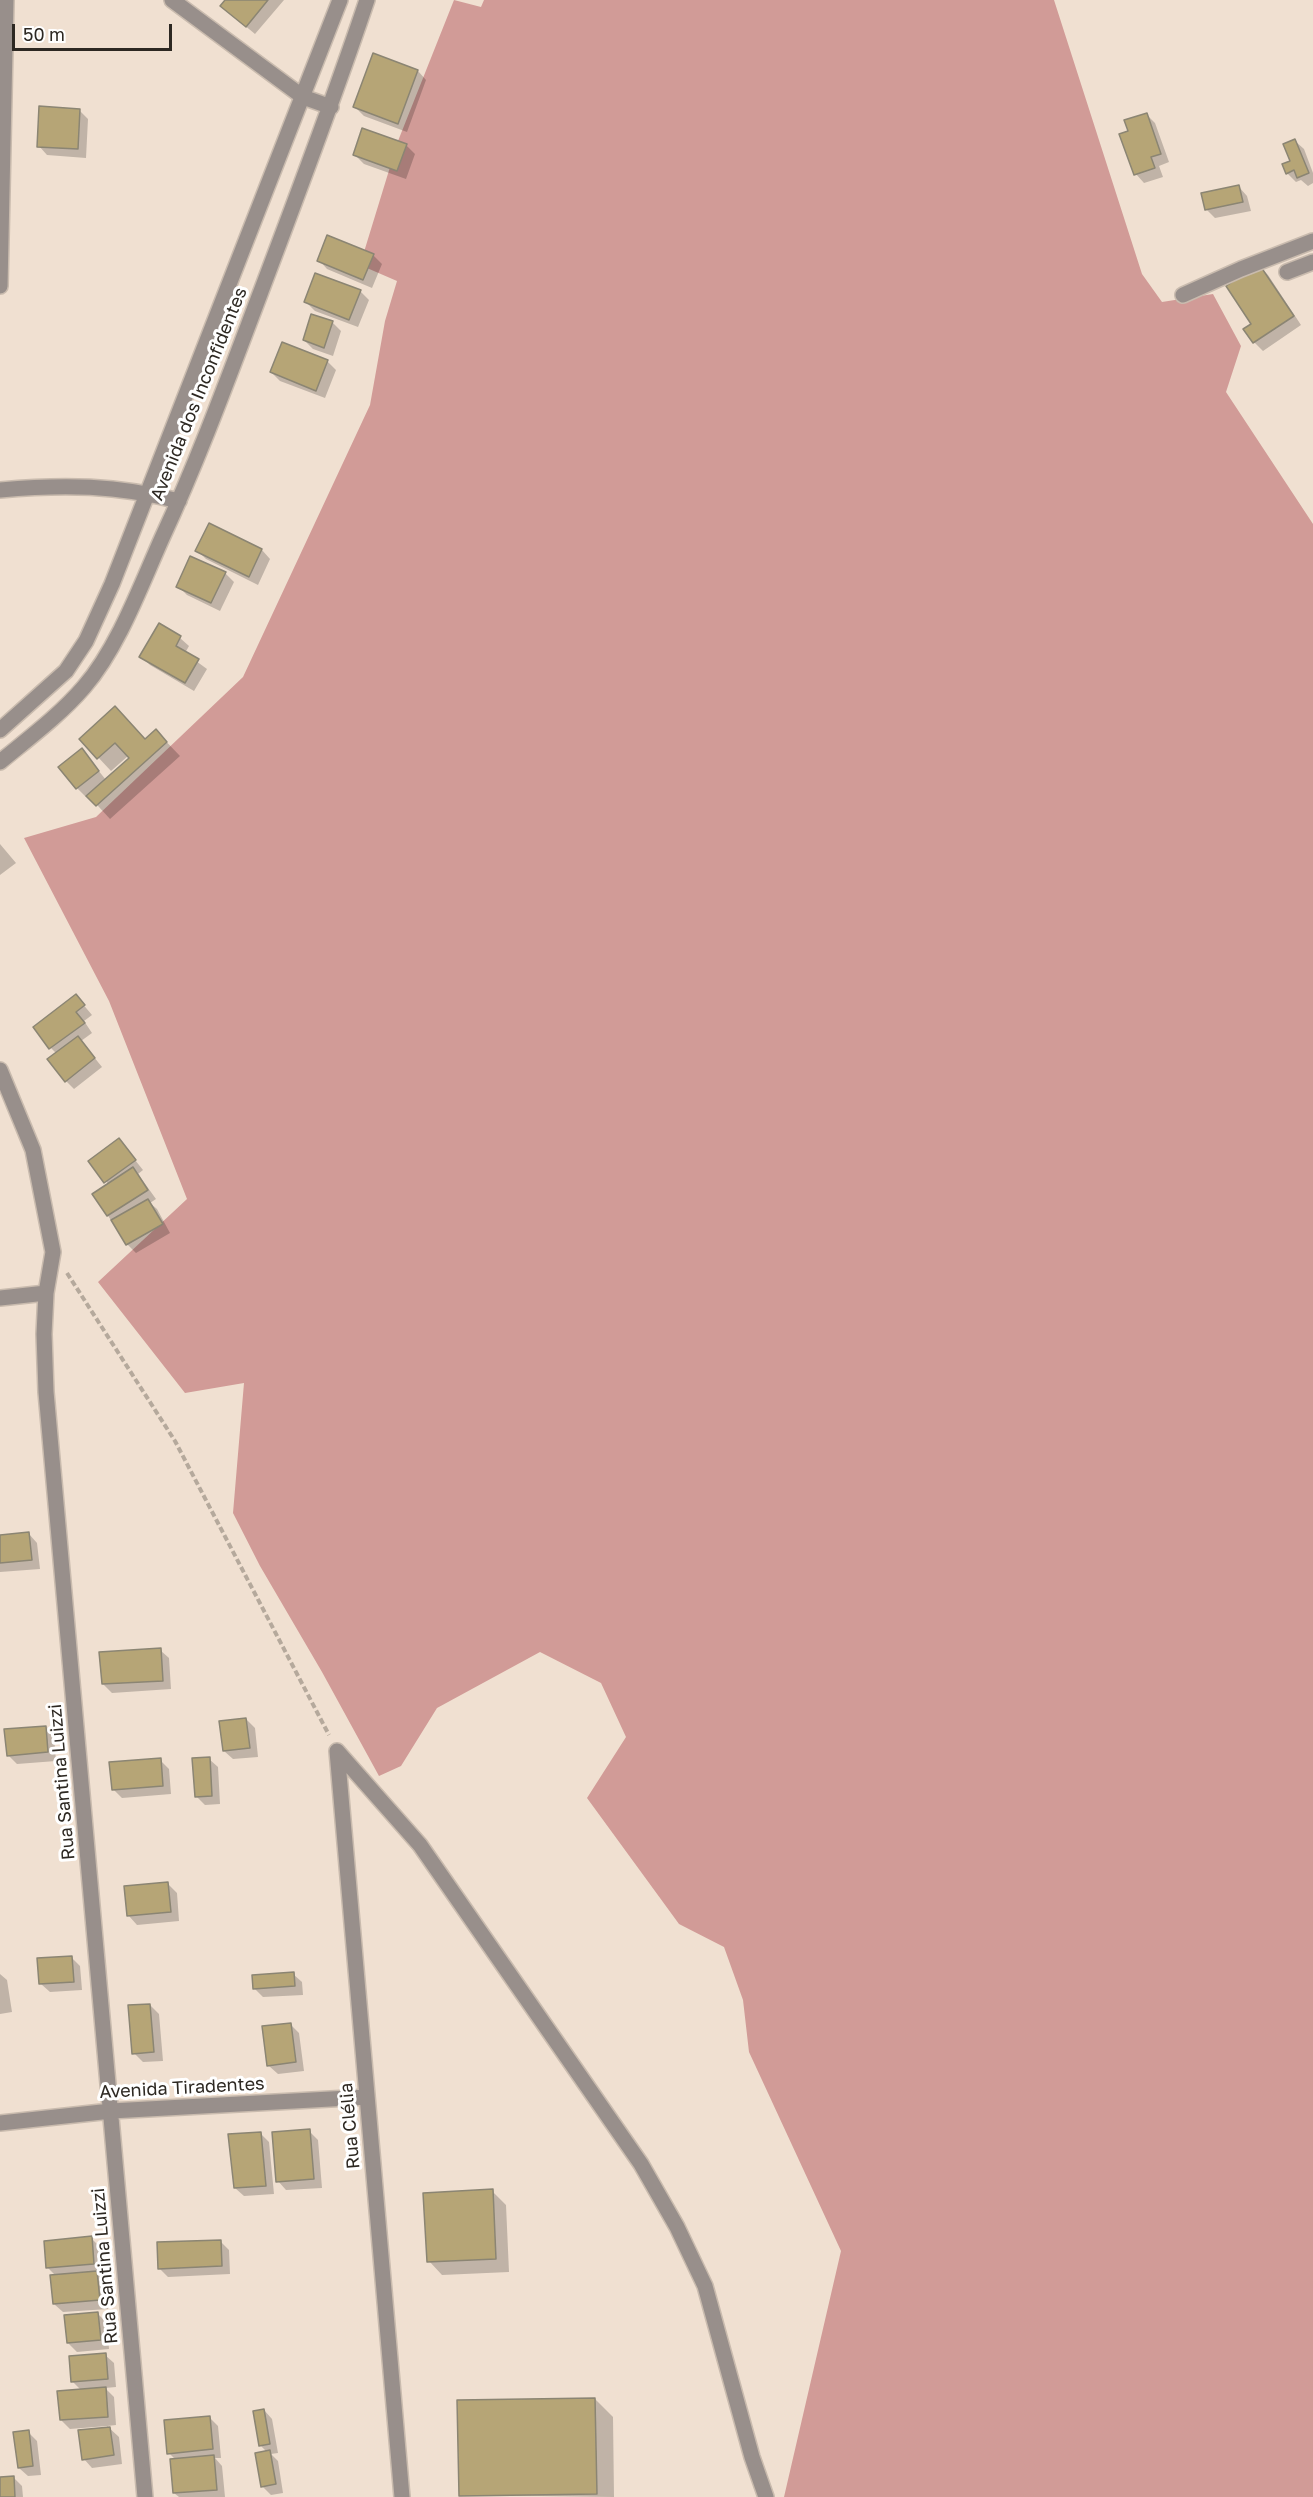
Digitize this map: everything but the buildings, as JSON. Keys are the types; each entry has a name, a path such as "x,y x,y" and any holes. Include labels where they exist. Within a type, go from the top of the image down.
{"street":[{"path":"0,286 6,0"},
{"path":"172,0 303,97 331,107"},
{"name":"Avenida dos Inconfidentes","path":"0,730 66,671 86,641 112,584 340,0"},
{"name":"Avenida dos Inconfidentes","path":"0,762 56,715 85,686 106,655 132,605 212,422 331,107 367,0"},
{"path":"1183,295 1313,241"},
{"path":"1287,272 1313,262"},
{"path":"0,490 70,485 147,493 179,501"},
{"name":"Rua Santina Luizzi","path":"0,1071 33,1150 53,1252 46,1293 44,1334 46,1392 145,2497"},
{"path":"0,1298 46,1293"},
{"path":"338,1751 420,1845 641,2164 677,2227 705,2286 748,2446 766,2497"},
{"name":"Rua Clélia","path":"338,1751 402,2497"},
{"name":"Avenida Tiradentes","path":"0,2123 111,2112 367,2097"}],"path":[{"path":"53,1252 92,1308 175,1441 338,1751"}],"shaded area":[{"path":"454,0 481,7 484,0 1054,0 1142,274 1162,302 1213,294 1241,346 1226,392 1313,524 1313,2497 784,2497 841,2251 749,2052 743,2000 724,1947 679,1924 587,1798 626,1737 601,1683 540,1652 437,1708 401,1766 379,1776 260,1566 233,1513 244,1383 185,1393 98,1282 187,1199 109,1001 24,838 96,817 243,677 370,405 385,321 397,281 360,265 398,141"}]}
